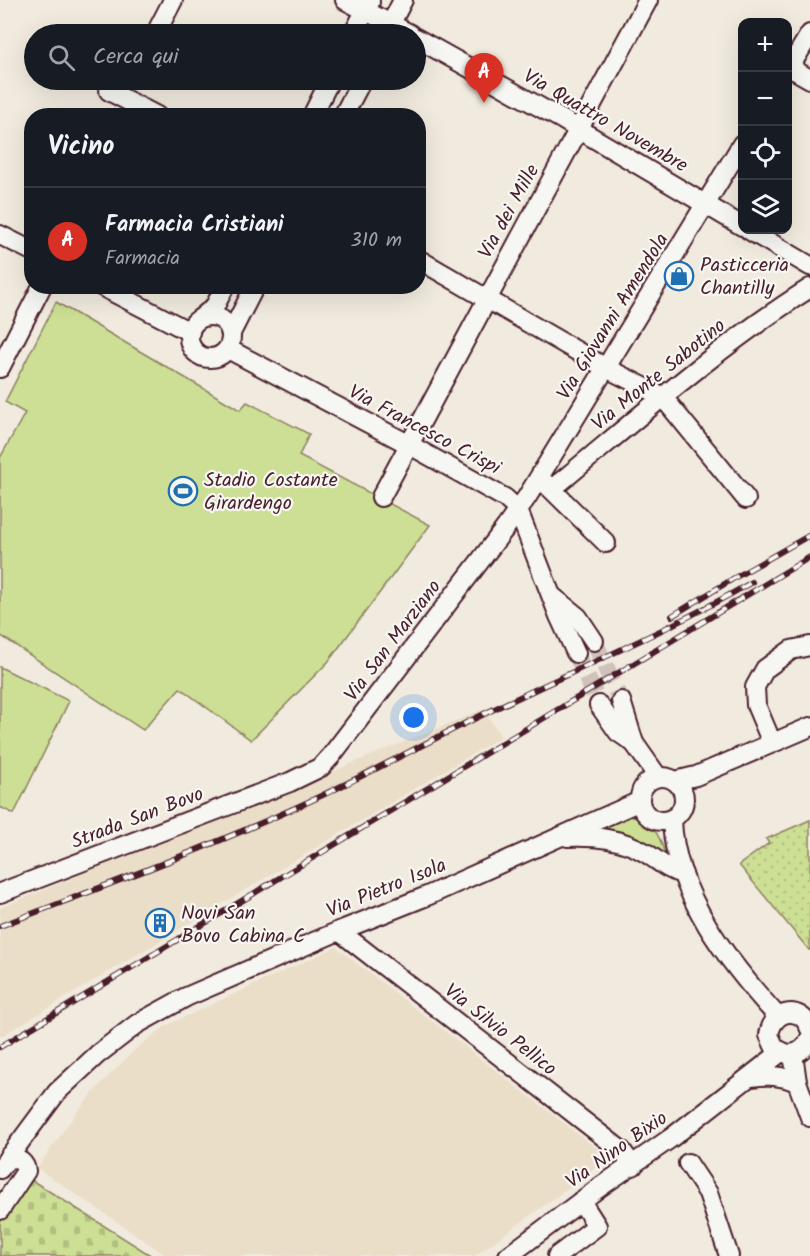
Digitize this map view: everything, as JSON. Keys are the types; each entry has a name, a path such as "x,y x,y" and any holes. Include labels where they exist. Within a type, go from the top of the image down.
{"street":[{"path":"161,24 173,0"},
{"path":"345,0 368,5 383,24"},
{"path":"390,24 403,0"},
{"name":"Via dei Mille","path":"381,497 648,0"},
{"path":"358,24 368,5"},
{"path":"792,62 810,34"},
{"name":"Via Quattro Novembre","path":"426,44 563,120 578,131 738,223"},
{"path":"792,70 810,79"},
{"path":"316,108 325,90"},
{"path":"347,108 357,90"},
{"path":"109,91 142,108"},
{"name":"Via Giovanni Amendola","path":"518,510 545,484 606,368 738,151"},
{"path":"756,234 810,266"},
{"path":"0,235 24,247"},
{"path":"426,264 606,368 662,396 746,499"},
{"name":"Via Monte Sabotino","path":"545,484 618,435 662,396 725,346 810,288"},
{"path":"0,368 38,294"},
{"path":"116,294 190,332"},
{"path":"221,294 215,306 192,326 190,332 190,345 199,355 211,359 224,354 251,294"},
{"path":"202,317 220,318 226,322 230,341"},
{"name":"Via Francesco Crispi","path":"230,341 408,444 488,487 518,510"},
{"path":"545,484 606,543"},
{"path":"518,510 524,530 576,653"},
{"name":"Via San Marziano","path":"290,782 321,767 332,756 518,510"},
{"path":"551,595 578,617 594,641"},
{"path":"772,743 756,705 755,687 765,669 791,650 810,646"},
{"path":"621,701 634,743"},
{"path":"599,705 618,732 634,743 667,779 684,793 684,801 678,814 664,821 648,816 642,810 640,801 644,786 650,780 667,779 696,776 810,727"},
{"name":"Strada San Bovo","path":"0,893 290,782"},
{"name":"Via Pietro Isola","path":"5,1162 57,1092 98,1054 137,1024 186,997 427,896 640,801"},
{"path":"672,819 672,835 683,874 698,909 733,966 778,1017"},
{"path":"560,837 599,836 624,842 646,852 669,870 683,874"},
{"name":"Via Silvio Pellico","path":"339,931 622,1151 633,1166"},
{"path":"810,1029 805,1019 795,1014 783,1014 770,1028 769,1035 771,1042 787,1053 810,1117"},
{"name":"Via Nino Bixio","path":"508,1256 633,1166 750,1077 787,1053 801,1051 807,1046 810,1038"},
{"path":"750,1077 770,1075 797,1082"},
{"path":"0,1210 26,1171 26,1165 23,1162 5,1162"},
{"path":"688,1163 708,1193 729,1256"},
{"path":"557,1256 597,1227 581,1202"}],"shaded area":[{"path":"484,709 501,737 0,1037 0,908"},
{"path":"336,947 609,1158 475,1256 167,1256 37,1168 76,1113 105,1079 138,1047 167,1025"}],"green space":[{"name":"Stadio Costante Girardengo","path":"56,302 240,410 247,402 309,434 299,456 430,525 328,662 251,740 180,688 143,730 0,635 0,458 25,413 5,402"},
{"path":"0,667 69,701 14,814 0,807"},
{"path":"630,816 644,821 658,835 665,855 663,858 610,831 607,823"},
{"path":"810,820 809,950 739,865 769,843 766,839"},
{"path":"28,1178 152,1256 0,1256 0,1218"}],"tunnel":[{"path":"594,641 621,701"},
{"path":"576,653 599,705"}],"railway":[{"path":"672,616 810,535"},
{"path":"0,1047 810,557"},
{"path":"0,926 180,857 311,801 480,716 652,635 752,582"}],"place":[{"name":"Farmacia Cristiani","path":"484,103"},
{"name":"Pasticceria Chantilly","path":"679,276"},
{"name":"Stadio Costante Girardengo","path":"183,491"},
{"name":"Novi San Bovo Cabina C","path":"160,923"}]}
